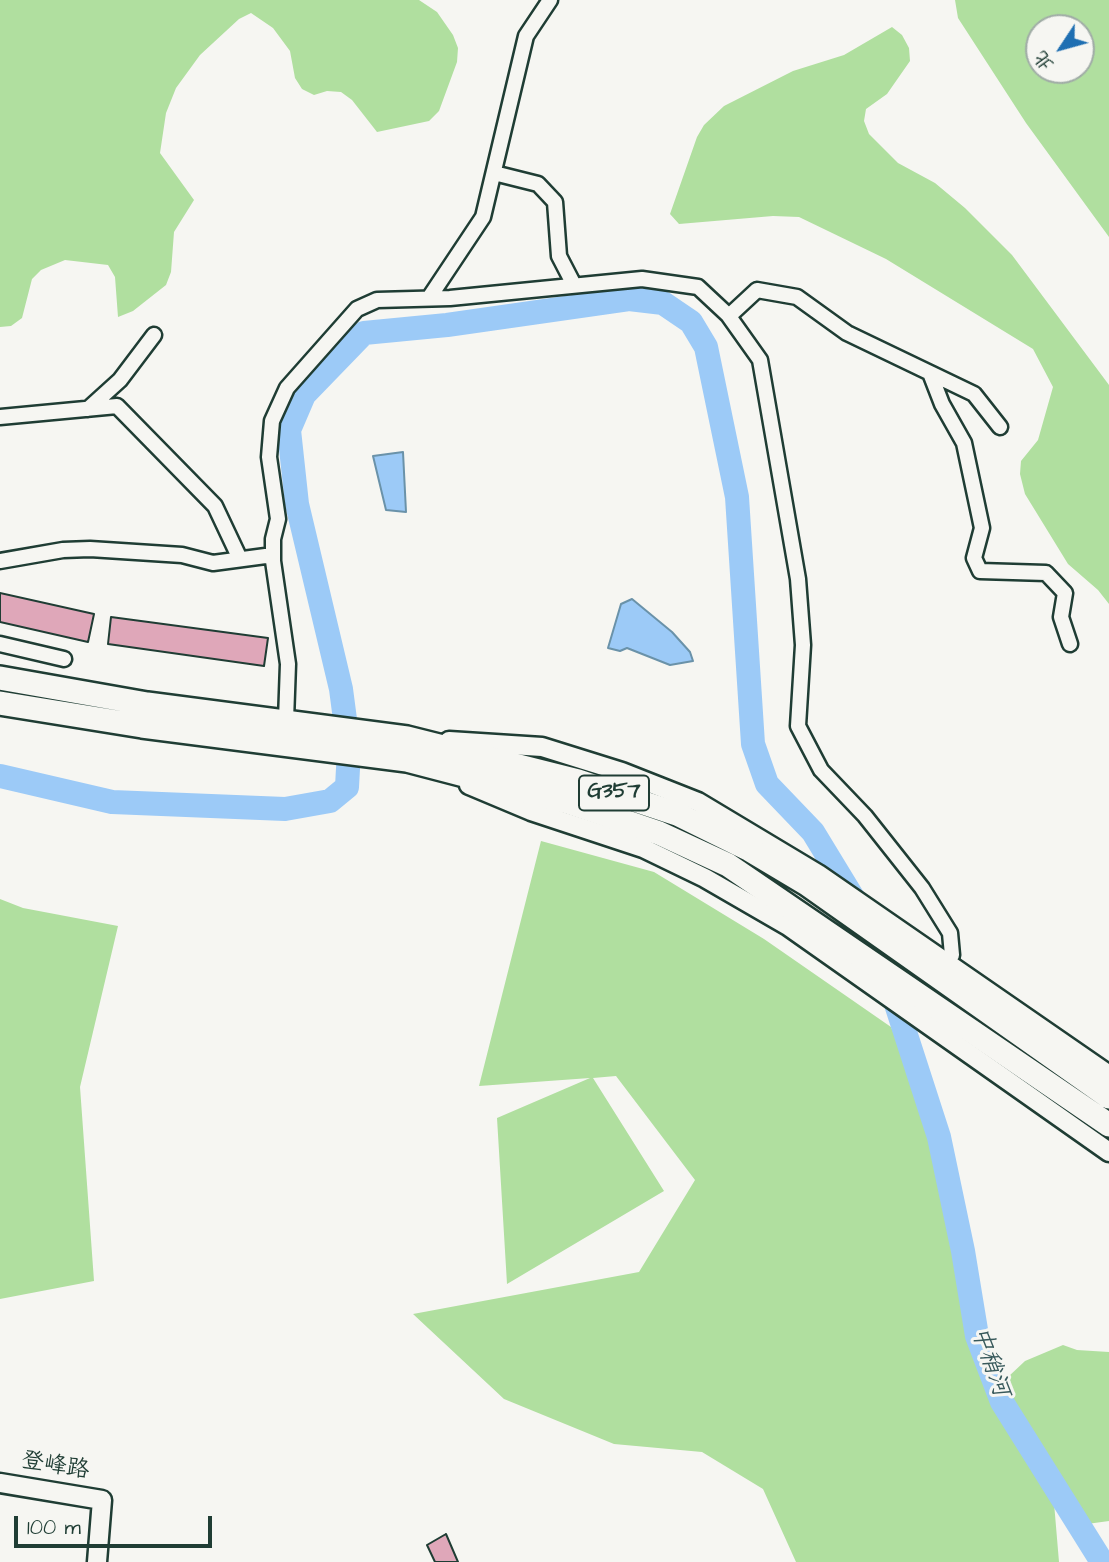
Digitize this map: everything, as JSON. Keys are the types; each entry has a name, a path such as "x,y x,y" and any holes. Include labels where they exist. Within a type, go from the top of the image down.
{"highway":[{"name":"G357","path":"0,678 147,704 286,720 407,749 578,781 677,814 813,879 968,1014 1109,1125"},
{"name":"G357","path":"0,703 142,726 282,743 407,749 659,833 728,865 968,1014 1109,1097"}],"street":[{"path":"429,298 483,217 526,36 550,0"},
{"path":"494,173 538,184 555,202 559,256 575,285"},
{"path":"286,720 288,664 272,539 278,519 269,457 272,421 287,388 357,310 377,300 429,298 642,279 698,287 729,316 761,360 787,500 803,645 798,726 821,770 865,816 929,900 950,933 952,955 947,960"},
{"path":"729,316 757,290 797,297 847,333 974,394 1000,427"},
{"path":"88,409 120,380 154,335"},
{"path":"930,373 942,404 964,443 982,528 974,558 980,571 1046,573 1065,593 1061,617 1070,645"},
{"path":"0,417 117,406 215,506 240,559"},
{"path":"0,561 63,550 182,555 213,563 273,555"},
{"path":"0,644 64,659"},
{"path":"407,749 531,811 643,848 705,878 776,919 1109,1152"},
{"path":"813,879 947,960 1109,1075"},
{"name":"登峰路","path":"0,1483 102,1500 97,1562"}],"green space":[{"path":"0,0 419,0 437,12 453,35 458,48 457,62 439,111 429,121 377,132 352,100 341,92 327,91 314,95 302,89 295,78 290,51 273,28 251,13 239,19 200,55 176,88 166,113 160,153 194,200 174,232 171,272 166,285 133,311 118,317 115,277 108,265 65,260 41,270 32,279 22,318 11,326 0,327"},
{"path":"955,0 1109,0 1109,237 1026,123 958,18"},
{"path":"892,27 902,35 909,48 910,61 887,94 866,109 864,121 869,134 898,163 935,183 965,208 1012,255 1109,385 1109,604 1098,590 1068,564 1025,494 1020,474 1021,461 1038,440 1053,387 1033,349 886,259 799,217 773,216 679,224 670,214 697,137 704,125 724,106 793,71 844,55"},
{"path":"541,841 654,872 764,939 891,1027 939,1137 963,1251 977,1336 1002,1402 1052,1479 1059,1562 796,1562 763,1489 702,1452 614,1444 504,1399 413,1314 639,1272 695,1180 616,1076 593,1078 664,1191 507,1284 497,1118 590,1078 479,1086"},
{"path":"0,899 23,908 118,926 80,1087 94,1281 0,1299"},
{"path":"1063,1345 1077,1350 1109,1352 1109,1521 1087,1524 1004,1397 1008,1377 1025,1361"}],"water":[{"path":"403,452 406,512 386,510 373,456"},
{"path":"632,599 672,632 690,652 693,661 670,665 627,648 620,651 608,648 621,604"}],"building":[{"path":"0,593 94,614 88,642 0,622"},
{"path":"111,617 268,638 264,666 108,644"},
{"path":"446,1534 458,1562 435,1562 427,1545"}],"waterway":[{"name":"中稍河","path":"0,776 112,802 285,809 330,801 347,787 349,750 341,689 297,504 289,430 304,395 364,333 447,325 629,299 663,303 691,322 706,347 737,497 753,744 767,784 813,832 855,901 884,967 939,1137 963,1251 977,1336 1002,1402 1102,1562"}]}
